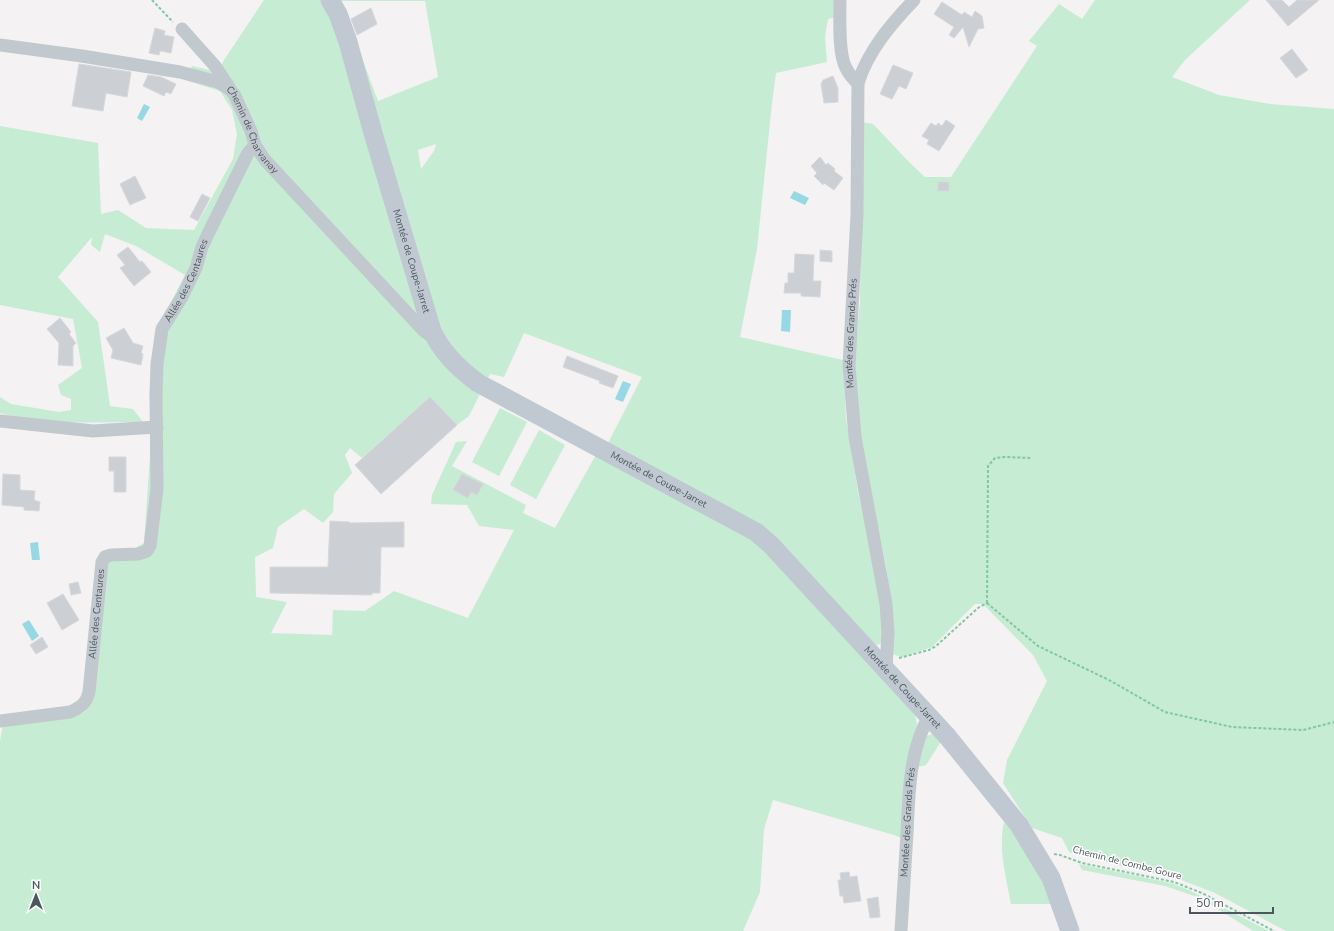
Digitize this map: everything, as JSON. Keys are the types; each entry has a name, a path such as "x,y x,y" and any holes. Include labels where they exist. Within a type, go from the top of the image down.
{"main road":[{"name":"Montée de Coupe-Jarret","path":"330,0 338,14 348,42 373,133 432,331 436,340 452,361 462,372 478,383 756,532 771,545 886,666 947,736 1019,825 1038,854 1051,878 1070,931"}],"street":[{"path":"840,0 842,52 845,67 858,83"},
{"name":"Montée des Grands Prés","path":"886,666 888,632 886,604 855,437 849,366 857,215 858,83 862,68 869,56 895,21 914,0"},
{"path":"182,29 215,66 230,88"},
{"name":"Chemin de Charvanay","path":"0,45 82,56 180,72 218,82 230,88 246,117 254,145 265,160 424,331 436,340"},
{"name":"Allée des Centaures","path":"0,721 70,712 81,708 85,703 89,692 102,562 106,557 111,555 138,554 147,551 150,546 158,489 158,364 162,330 194,274 202,247 208,234 248,153 254,145"},
{"path":"0,421 93,431 157,427"},
{"name":"Montée des Grands Prés","path":"901,931 910,782 916,748 923,726 929,716"}],"path":[{"path":"152,0 168,18 182,29"},
{"path":"987,603 988,466 995,458 1031,458"},
{"path":"886,666 902,657 929,650 936,646 978,608 987,603"},
{"path":"987,603 1038,646 1110,680 1165,712 1232,727 1303,730 1334,722"},
{"name":"Chemin de Combe Goure","path":"1038,854 1060,854 1082,863 1174,882 1202,893 1274,931"}],"green space":[{"path":"264,0 837,0 836,17 828,19 825,37 827,62 776,73 757,249 740,337 843,360 846,418 858,492 880,595 883,640 880,644 876,645 803,569 606,447 642,377 524,333 504,377 490,374 469,416 457,425 430,397 362,458 350,448 345,455 352,473 334,494 333,512 323,523 304,509 278,527 273,548 255,557 256,597 287,602 271,633 332,635 333,610 365,611 394,591 468,618 514,530 479,526 467,505 431,504 432,495 456,442 467,441 452,466 526,505 523,513 555,528 597,453 752,538 915,715 917,724 901,838 773,800 764,829 760,892 743,931 0,931 0,741 3,724 76,714 85,712 90,705 108,564 110,560 132,556 137,547 144,543 159,325 185,275 136,246 105,234 100,252 91,245 92,237 58,277 98,322 110,406 133,409 143,422 53,422 0,413 0,397 11,404 59,412 71,410 71,399 61,395 58,385 82,368 73,319 0,305 0,126 98,143 101,214 118,210 146,228 194,230 233,159 237,134 232,110 220,91 185,80 192,66 218,72 224,60","holes":["341,1 425,1 438,77 378,101","436,144 434,151 421,169 418,150"]},
{"path":"1095,0 1250,0 1185,60 1172,77 1219,95 1270,104 1334,109 1334,931 1286,931 1215,893 1179,879 1069,852 1062,838 1032,828 1003,783 1007,760 1047,681 1033,655 983,604 975,604 932,647 902,657 892,654 891,601 886,566 860,443 854,360 860,303 862,122 873,124 925,177 951,177 1037,46 1029,41 1059,4 1082,19"},
{"path":"500,408 527,422 499,476 472,462"},
{"path":"539,430 565,445 536,499 510,485"},
{"path":"932,734 942,740 926,765 918,767 927,736"},
{"path":"1004,822 1025,845 1044,875 1052,904 1011,904 1002,853 1002,832"},
{"path":"1079,864 1171,883 1189,890 1269,931 1253,931 1200,898 1165,886 1082,870"}],"water":[{"path":"144,104 150,107 142,121 137,118"},
{"path":"794,191 809,198 805,205 790,198"},
{"path":"782,310 791,310 790,332 781,331"},
{"path":"623,381 631,384 623,402 615,399"},
{"path":"38,542 40,560 32,560 30,543"},
{"path":"29,620 39,636 32,641 22,624"}],"building":[{"path":"1266,0 1282,0 1289,7 1297,0 1319,0 1288,26"},
{"path":"942,2 962,15 964,12 972,17 975,11 982,16 984,28 978,29 969,47 963,27 954,38 949,35 954,27 934,14"},
{"path":"371,8 377,24 357,35 351,19"},
{"path":"155,28 165,31 164,35 174,37 171,53 160,51 159,55 149,53"},
{"path":"1292,49 1308,70 1296,78 1280,58"},
{"path":"79,64 131,72 127,97 106,93 103,111 72,106"},
{"path":"893,65 913,73 906,89 899,86 892,99 880,94"},
{"path":"148,75 161,77 176,84 171,94 166,92 164,96 143,86"},
{"path":"833,76 838,88 838,102 824,103 821,84 823,80"},
{"path":"946,120 955,126 939,151 927,144 929,140 922,136 931,123 936,126 938,123 942,126"},
{"path":"820,157 826,165 828,163 835,169 834,171 843,178 834,190 824,183 823,185 814,176 817,173 811,166"},
{"path":"135,176 146,198 130,205 120,184"},
{"path":"938,182 949,182 949,191 938,191"},
{"path":"202,194 210,198 198,221 190,217"},
{"path":"128,247 140,262 142,261 151,272 134,286 120,268 125,265 117,255"},
{"path":"820,250 832,251 832,262 820,261"},
{"path":"795,254 814,255 813,281 821,281 820,297 801,296 801,293 784,293 785,283 788,283 788,273 794,273"},
{"path":"60,318 71,332 69,334 76,343 73,346 73,366 58,365 59,343 47,329"},
{"path":"124,328 133,343 143,346 141,353 143,354 141,365 111,358 113,350 106,338"},
{"path":"567,356 618,376 613,388 599,383 600,381 563,367"},
{"path":"430,397 457,425 381,494 355,465"},
{"path":"109,457 126,457 126,492 114,492 114,471 109,471"},
{"path":"3,474 20,475 20,490 35,491 34,500 40,502 39,511 24,510 24,507 2,505"},
{"path":"462,474 483,484 477,495 471,492 468,498 453,490"},
{"path":"330,521 350,523 404,522 404,547 381,547 380,593 372,593 372,595 270,593 270,567 328,567"},
{"path":"78,582 81,593 71,595 69,584"},
{"path":"63,594 79,620 62,630 47,603"},
{"path":"42,637 48,647 36,654 30,645"},
{"path":"849,872 850,877 857,876 861,901 844,903 843,896 840,896 838,880 841,880 840,873"},
{"path":"878,897 880,917 870,918 867,899"}]}
